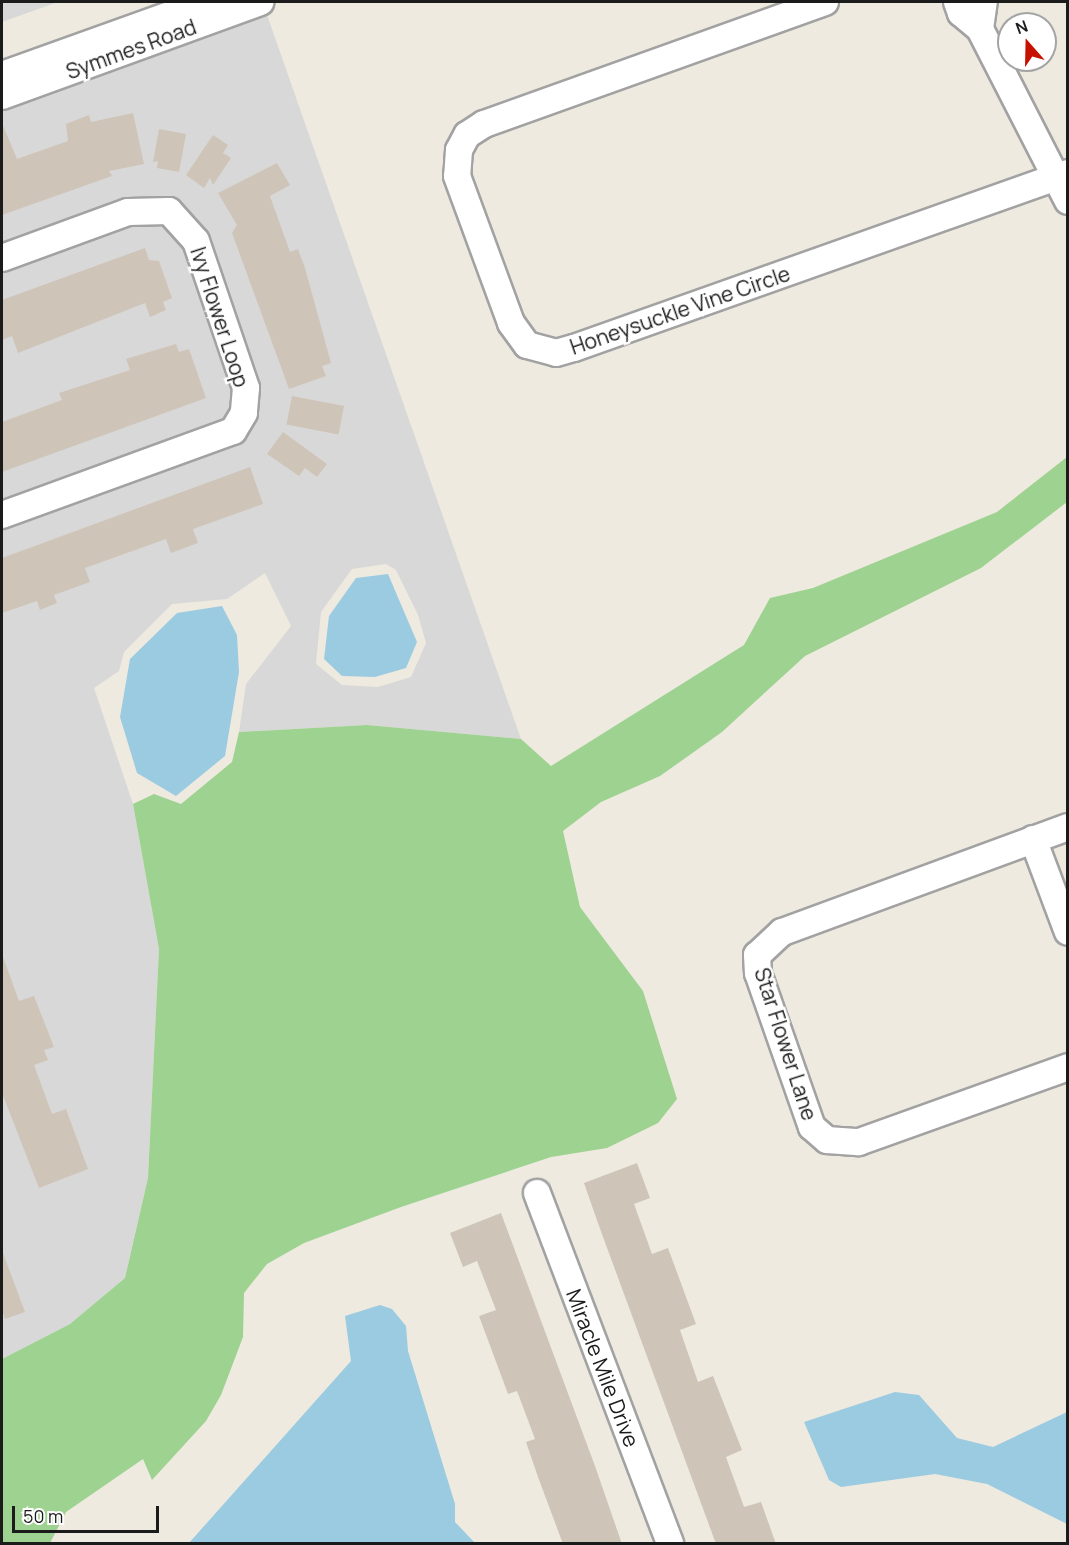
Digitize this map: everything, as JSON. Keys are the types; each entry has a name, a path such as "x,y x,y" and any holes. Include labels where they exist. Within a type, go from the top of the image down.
{"street":[{"name":"Symmes Road","path":"2,75 206,2"},
{"name":"Symmes Road","path":"2,96 260,2"},
{"name":"Honeysuckle Vine Circle","path":"825,2 484,124 467,135 459,150 457,176 511,323 527,345 556,353 574,348 1060,175"},
{"path":"957,2 961,13 980,29 1060,175 1068,201"},
{"path":"980,29 984,2"},
{"name":"Ivy Flower Loop","path":"2,258 128,212 169,211 195,241 246,388 244,413 233,431 2,515"},
{"name":"Star Flower Lane","path":"1068,826 782,932 757,955 758,973 812,1128 827,1140 859,1142 1068,1067"},
{"path":"1033,839 1068,932"},
{"name":"Miracle Mile Drive","path":"537,1193 670,1544"}],"shaded area":[{"path":"2,2 58,2 2,22"},
{"path":"266,12 521,739 367,725 239,732 246,684 291,626 265,573 227,599 172,604 124,652 119,671 94,688 133,804 159,949 148,1178 125,1278 70,1324 2,1359 2,527 242,438 205,238 195,220 174,202 139,198 2,245 2,108","holes":["386,564 396,570 418,615 426,643 411,677 378,687 342,685 316,664 321,612 352,569"]},
{"path":"165,222 180,235 236,389 226,422 2,502 2,270 132,223"}],"green space":[{"path":"1067,457 1067,502 981,568 805,656 722,732 660,776 601,802 563,831 580,907 643,991 677,1099 658,1123 607,1148 551,1157 401,1207 304,1243 267,1264 244,1293 243,1337 221,1395 206,1421 152,1480 143,1459 66,1512 50,1543 2,1543 2,1359 70,1324 125,1278 148,1178 159,949 133,804 154,794 181,804 232,762 239,732 367,725 521,739 551,766 744,645 770,598 813,588 997,512"}],"water":[{"path":"388,574 417,642 406,668 375,677 342,676 324,659 329,616 356,578"},
{"path":"222,606 237,635 239,672 225,756 176,796 137,773 120,717 130,659 177,613"},
{"path":"380,1305 392,1309 406,1326 408,1351 455,1504 455,1522 475,1543 189,1543 351,1361 345,1316"},
{"path":"895,1392 919,1395 957,1438 993,1447 1067,1412 1067,1524 987,1484 935,1474 841,1487 829,1480 804,1422"}],"building":[{"path":"133,113 144,164 109,171 112,176 2,215 2,123 17,159 68,141 66,124 89,115 91,122"},
{"path":"159,129 186,134 179,172 157,168 158,161 153,162"},
{"path":"213,135 228,145 223,153 231,158 213,185 210,178 204,188 186,175"},
{"path":"277,163 290,185 270,196 290,252 298,249 305,268 331,363 322,366 326,376 289,389 232,233 237,225 218,193"},
{"path":"145,248 149,260 159,261 172,298 163,302 166,310 150,317 145,303 18,353 12,336 2,340 2,300"},
{"path":"176,344 179,352 189,349 206,398 2,472 2,422 62,400 59,393 130,370 126,359"},
{"path":"292,396 344,406 338,435 286,424"},
{"path":"283,432 327,464 317,477 305,468 299,476 267,454"},
{"path":"250,467 263,504 193,529 198,543 171,553 166,539 85,568 90,582 54,595 57,603 40,610 37,601 2,613 2,558"},
{"path":"3,957 19,1001 34,996 54,1047 44,1050 48,1060 34,1065 52,1114 66,1109 88,1169 39,1188 2,1093"},
{"path":"637,1163 650,1198 634,1204 652,1254 668,1248 696,1324 680,1330 698,1382 713,1376 742,1450 726,1457 744,1507 761,1502 776,1544 716,1544 599,1226 584,1183"},
{"path":"501,1213 622,1544 563,1544 526,1442 535,1439 517,1391 508,1394 479,1316 496,1310 477,1261 463,1267 450,1233"},
{"path":"3,1253 25,1312 5,1319 2,1310"}]}
